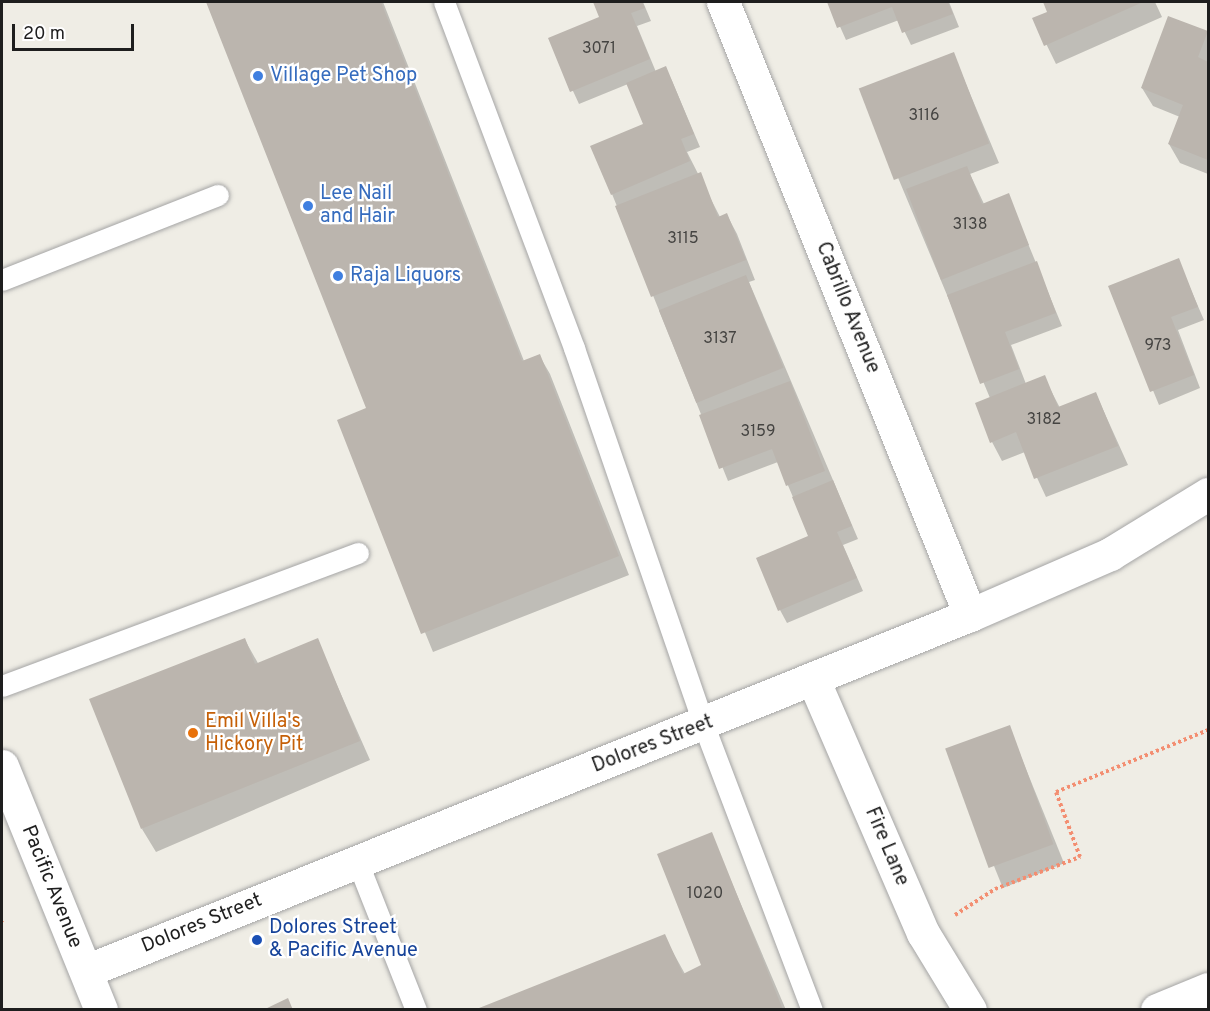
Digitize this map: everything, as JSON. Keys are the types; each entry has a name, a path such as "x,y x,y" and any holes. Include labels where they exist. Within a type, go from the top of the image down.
{"street":[{"name":"Cabrillo Avenue","path":"723,2 970,615"},
{"name":"Dolores Street","path":"86,971 357,861 704,726 970,615 1110,554 1209,494"},
{"name":"Fire Lane","path":"813,680 923,933 970,1010"},
{"name":"Pacific Avenue","path":"2,766 101,1010"},
{"path":"1157,1010 1209,989"}],"lane":[{"path":"444,2 574,348 704,726 812,1010"},
{"path":"2,280 218,195"},
{"path":"2,686 358,553"},
{"path":"357,861 417,1010"}],"path":[{"path":"923,933 976,907 995,889 1080,857 1056,792 1209,730"}],"building":[{"path":"206,2 381,2 522,361 540,354 619,556 421,634 337,420 366,408"},
{"path":"593,2 642,2 645,8 631,13 650,59 570,92 548,38 599,17"},
{"path":"827,2 948,2 953,14 902,33 892,7 837,28"},
{"path":"1043,2 1143,2 1044,46 1032,18 1047,12"},
{"path":"1168,16 1208,31 1198,57 1208,62 1208,160 1168,144 1183,105 1141,88"},
{"path":"954,52 989,143 894,180 859,89"},
{"path":"666,66 694,134 681,139 690,161 611,195 590,146 643,124 626,83"},
{"path":"967,166 982,204 1009,193 1029,245 941,280 906,189"},
{"path":"701,172 718,217 727,213 746,260 651,297 615,206"},
{"path":"1179,258 1198,307 1171,317 1194,375 1150,392 1108,286"},
{"path":"1037,261 1056,313 1005,332 1019,369 980,384 947,295"},
{"path":"746,275 783,368 696,403 659,310"},
{"path":"1045,375 1058,407 1096,392 1118,446 1034,479 1016,432 990,443 975,403"},
{"path":"790,381 825,471 786,486 772,449 719,469 699,415"},
{"path":"833,480 852,526 837,532 857,578 778,611 756,558 808,536 792,497"},
{"name":"Emil Villa's Hickory Pit","path":"245,638 255,664 318,638 360,741 141,829 89,699"},
{"path":"1010,725 1053,844 989,868 945,749"},
{"path":"712,832 783,1010 474,1010 665,934 683,974 701,965 657,854"},
{"path":"288,998 293,1010 263,1010"}],"place":[{"name":"Village Pet Shop","path":"258,76"},
{"name":"Lee Nail and Hair","path":"308,206"},
{"name":"Raja Liquors","path":"338,276"},
{"name":"Emil Villa's Hickory Pit","path":"193,733"},
{"name":"Dolores Street & Pacific Avenue","path":"257,940"}]}
